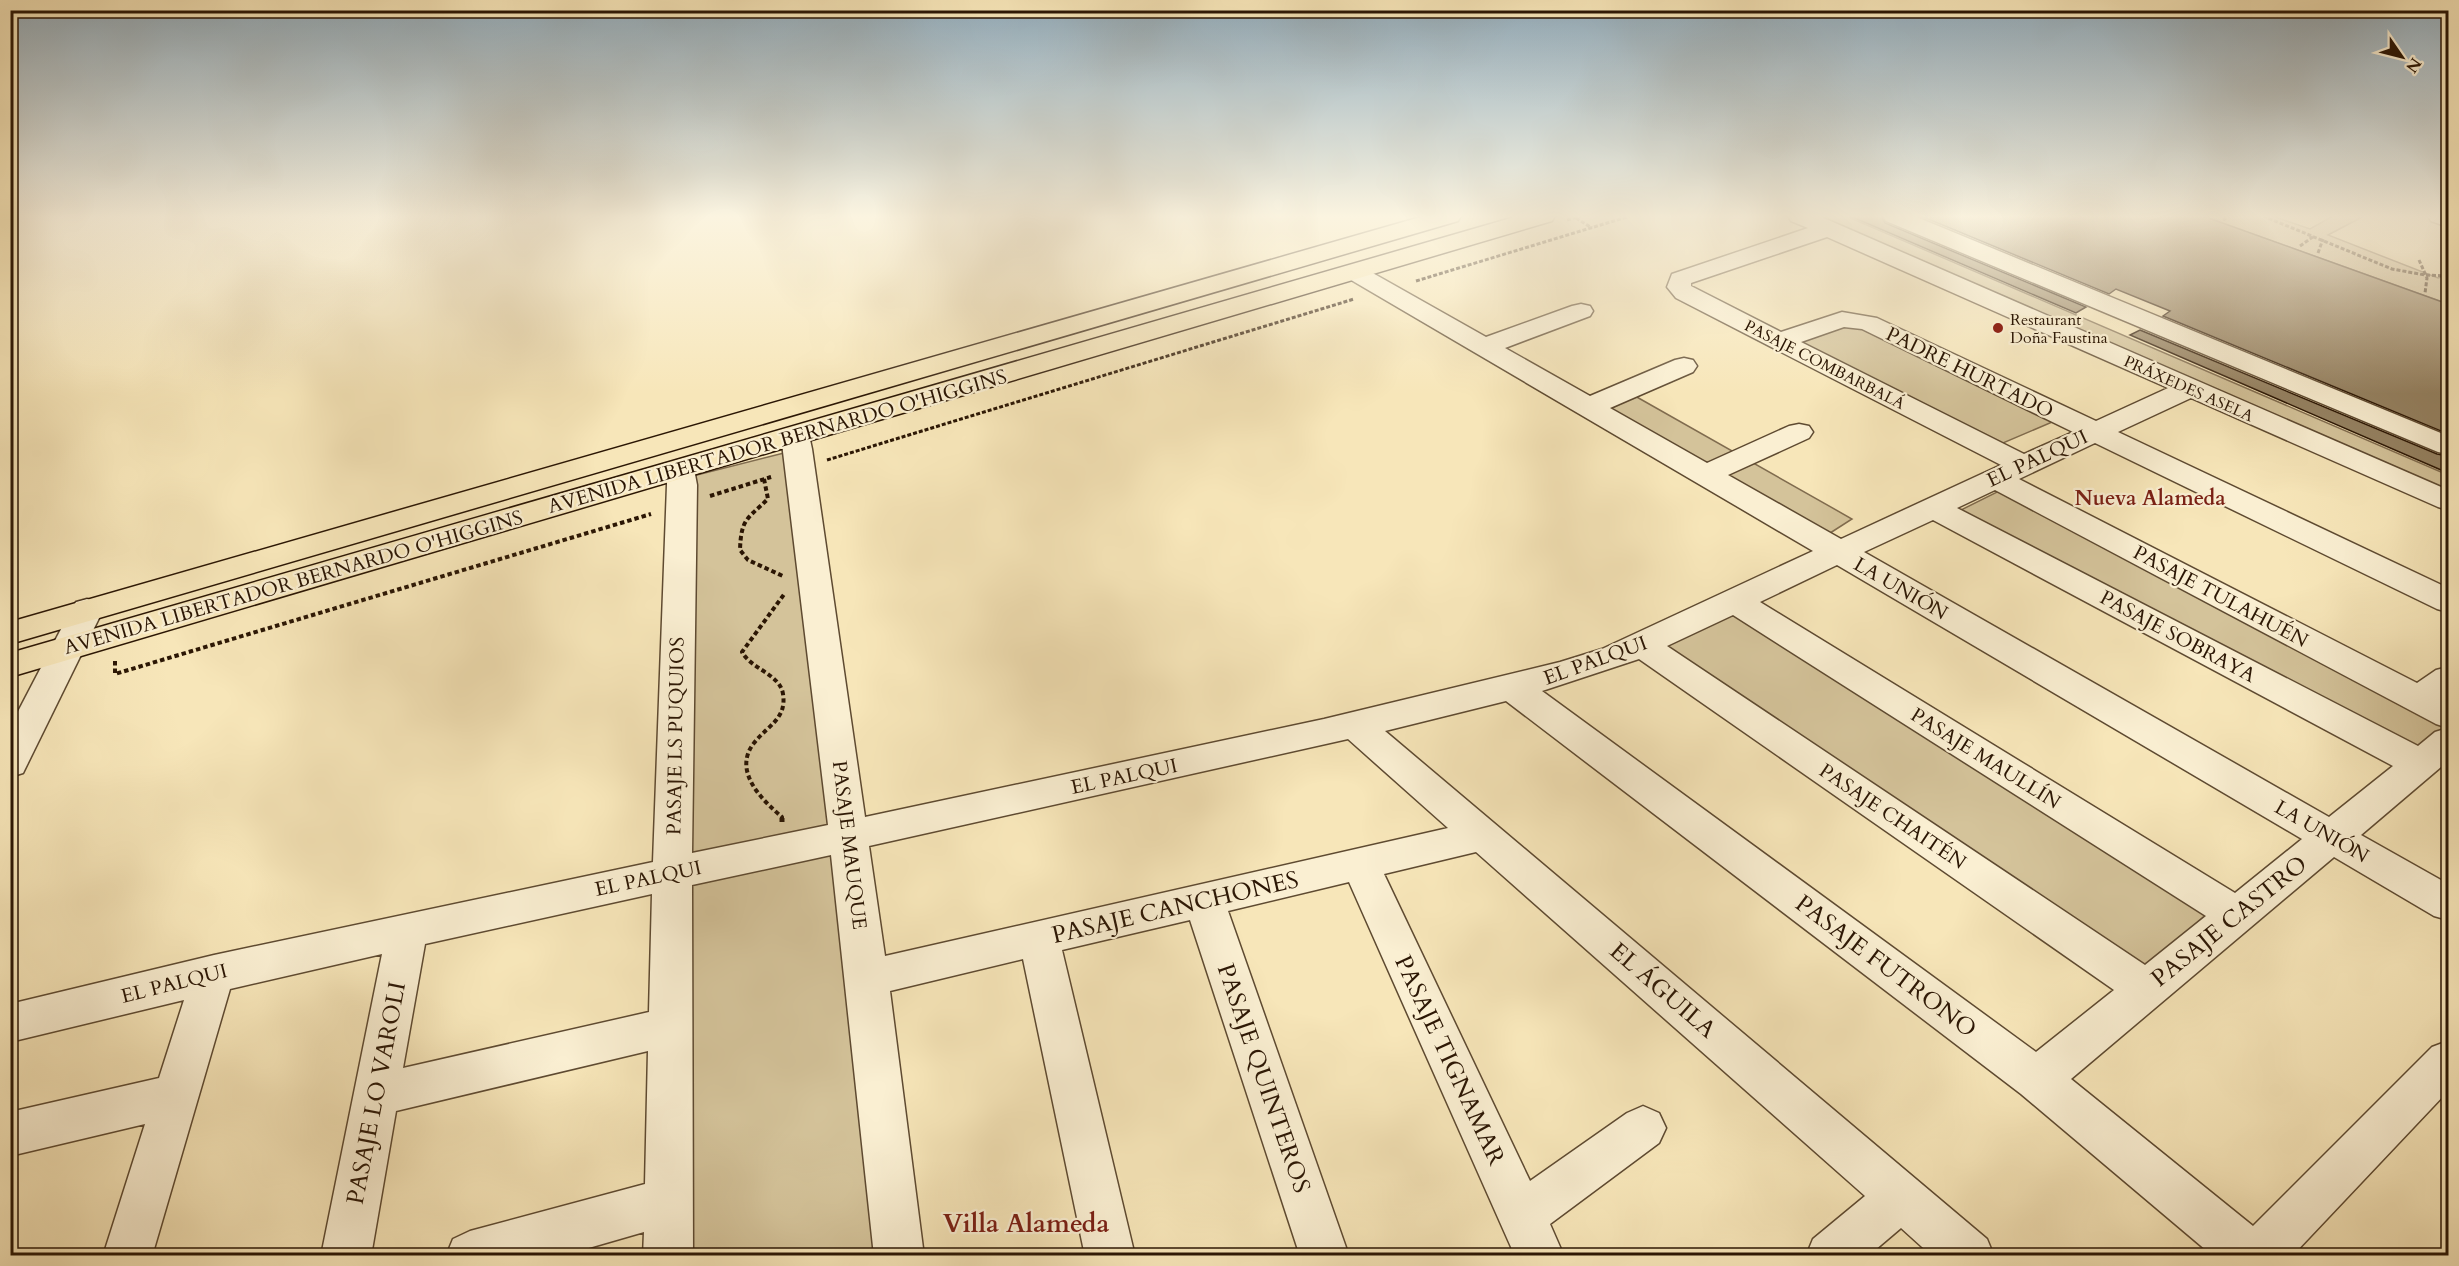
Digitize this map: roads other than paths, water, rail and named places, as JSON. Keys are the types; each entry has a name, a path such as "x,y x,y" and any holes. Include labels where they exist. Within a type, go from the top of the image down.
{"main road":[{"name":"AVENIDA LIBERTADOR BERNARDO O'HIGGINS","path":"19,646 87,610 1246,275"},
{"name":"AVENIDA LIBERTADOR BERNARDO O'HIGGINS","path":"19,646 68,648 786,461 1345,275"}],"street":[{"name":"LA UNIÓN","path":"1359,275 2448,904"},
{"name":"PASAJE COMBARBALÁ","path":"1692,275 1680,279 1678,283 1685,293 2023,465"},
{"name":"PRÁXEDES ASELA","path":"1932,275 2448,501"},
{"path":"2036,275 2448,446"},
{"path":"1484,347 1581,311"},
{"name":"PADRE HURTADO","path":"1779,341 1842,319 1856,320 2448,601"},
{"path":"1588,407 1684,366"},
{"name":"EL PALQUI","path":"10,1023 214,973 407,930 1355,725 1581,668 1614,657 1736,601 2190,388"},
{"path":"1705,475 1799,432"},
{"name":"PASAJE MAUQUE","path":"786,461 849,836 899,1256"},
{"name":"PASAJE TULAHUÉN","path":"1994,478 2448,715"},
{"name":"PASAJE LS PUQUIOS","path":"668,1256 672,872 680,487"},
{"name":"PASAJE SOBRAYA","path":"1934,508 2435,752"},
{"name":"PASAJE MAULLÍN","path":"1736,601 2237,915"},
{"path":"10,763 87,610"},
{"name":"PASAJE CHAITÉN","path":"1640,644 2146,989"},
{"path":"2419,699 2448,679"},
{"name":"PASAJE FUTRONO","path":"1512,687 2037,1079 2252,1256"},
{"name":"EL ÁGUILA","path":"1355,725 1970,1256"},
{"name":"PASAJE CASTRO","path":"2037,1079 2435,752"},
{"name":"PASAJE CANCHONES","path":"867,978 1039,940 1483,835"},
{"name":"PASAJE TIGNAMAR","path":"1359,864 1531,1235"},
{"name":"PASAJE QUINTEROS","path":"1204,900 1325,1256"},
{"name":"PASAJE LO VAROLI","path":"346,1256 407,930"},
{"path":"1039,940 1110,1256"},
{"path":"127,1256 214,973"},
{"path":"375,1095 671,1026"},
{"path":"2258,1256 2448,1061"},
{"path":"10,1134 177,1095"},
{"path":"1531,1235 1643,1128"},
{"path":"1830,1256 1900,1196"},
{"path":"470,1256 668,1202"}],"place":[{"name":"Restaurant Doña Faustina","path":"1998,328"}],"district":[{"name":"Nueva Alameda","path":"2150,498"},
{"name":"Villa Alameda","path":"1026,1223"}]}
